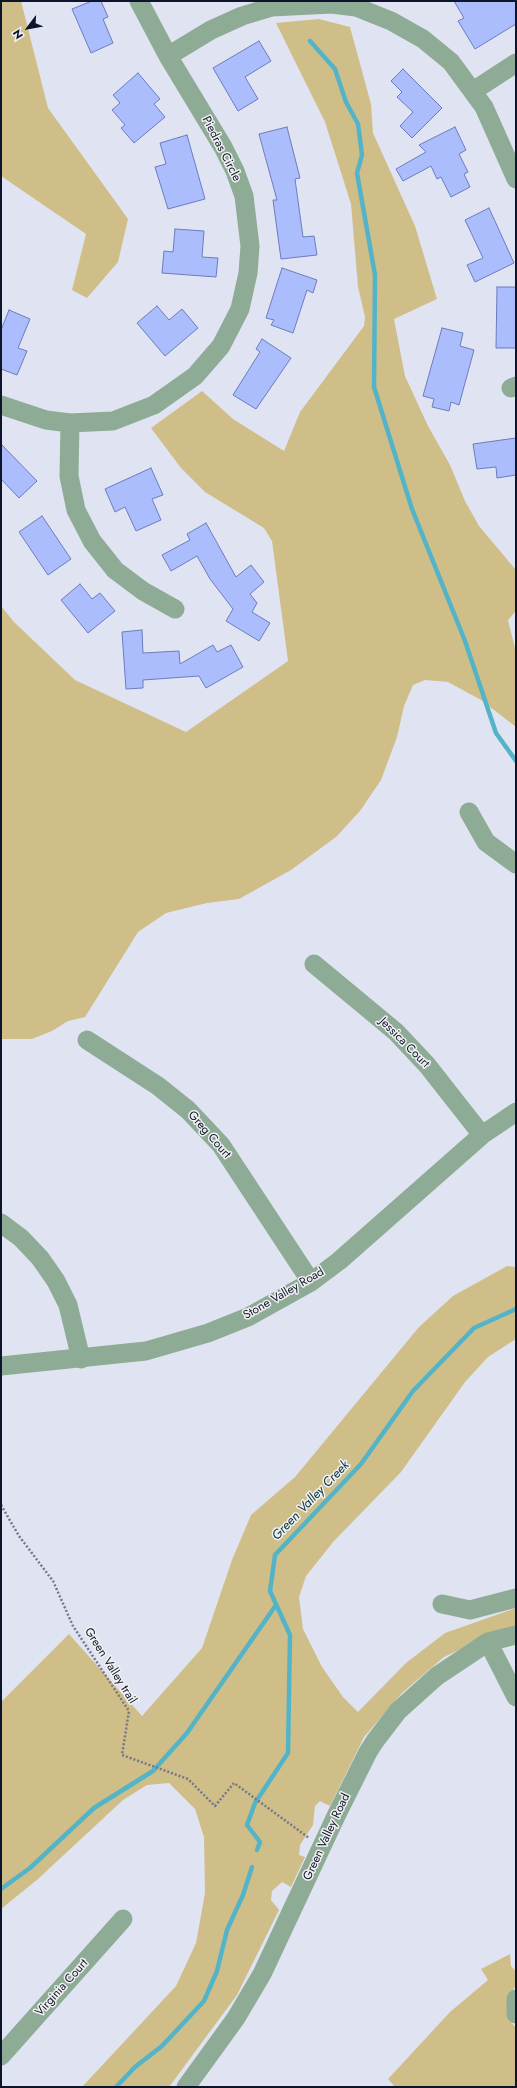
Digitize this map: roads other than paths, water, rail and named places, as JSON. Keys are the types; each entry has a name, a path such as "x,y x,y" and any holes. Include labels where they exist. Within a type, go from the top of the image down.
{"street":[{"name":"Piedras Circle","path":"1,404 46,420 70,424 113,421 154,405 195,376 221,346 240,309 248,273 250,246 244,196 235,171 223,147 168,56 139,1"},
{"path":"168,56 211,30 242,16 272,7 357,4 392,21 423,39 451,62 484,107 516,179"},
{"path":"473,90 516,63"},
{"path":"70,424 69,476 76,510 92,541 115,570 148,595 176,609"},
{"path":"470,812 486,842 516,864"},
{"name":"Jessica Court","path":"314,964 396,1032 427,1065 482,1135"},
{"name":"Greg Court","path":"88,1040 158,1086 188,1110 221,1145 310,1282"},
{"name":"Stone Valley Road","path":"1,1366 81,1359 146,1351 208,1333 248,1317 310,1282 366,1239 482,1135 516,1112"},
{"path":"1,1223 21,1238 36,1254 56,1280 68,1305 81,1359"},
{"path":"442,1604 470,1610 516,1598"},
{"name":"Green Valley Road","path":"186,2087 236,2018 255,1986 368,1752 398,1711 437,1676 488,1642 516,1635"},
{"path":"488,1642 516,1697"},
{"name":"Virginia Court","path":"1,2056 123,1919"},
{"path":"516,1999 516,2014"}],"waterway":[{"path":"310,41 335,69 346,102 358,124 362,155 357,173 375,275 374,387 412,509 465,641 496,733 516,761"},
{"name":"Green Valley Creek","path":"257,1850 260,1842 247,1825 255,1803 288,1753 290,1635 270,1591 275,1555 361,1464 413,1391 474,1328 516,1309"},
{"path":"1,1889 30,1868 94,1808 153,1771 187,1733 276,1605"},
{"path":"116,2087 135,2067 162,2046 204,2001 217,1971 227,1930 243,1895 252,1867"}]}
